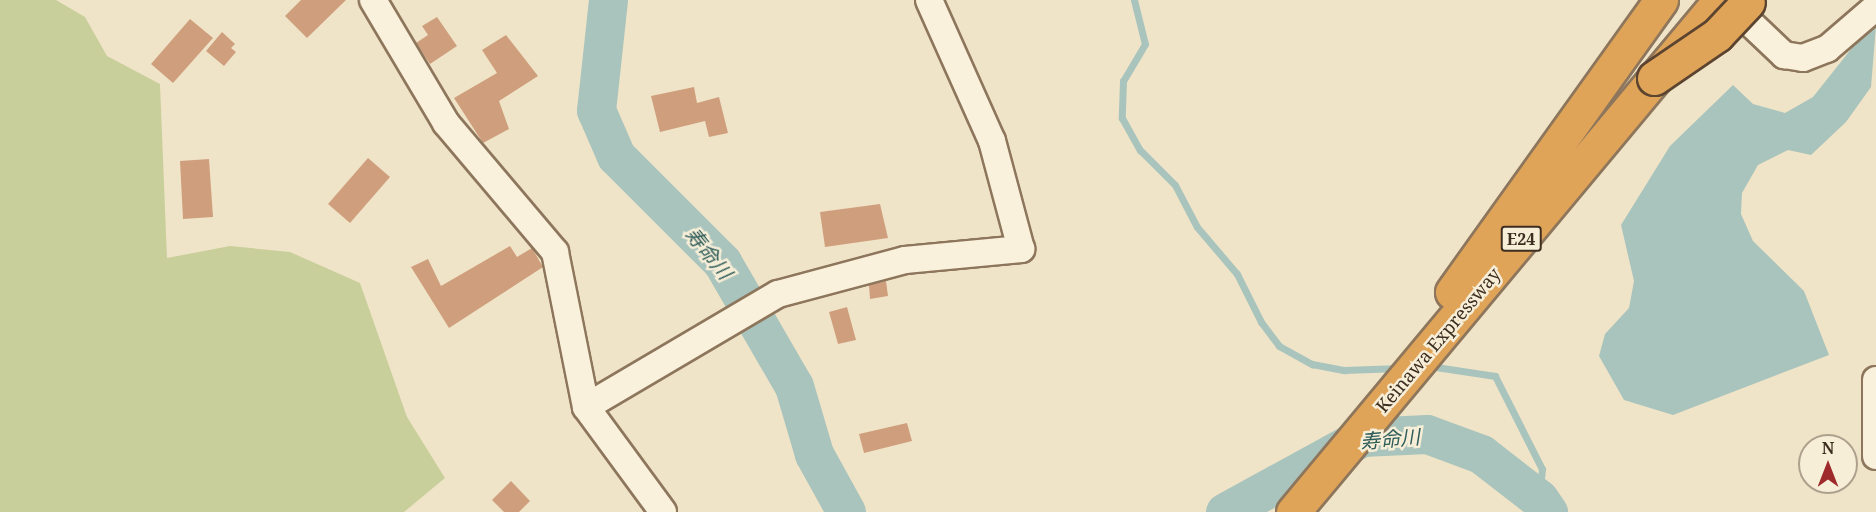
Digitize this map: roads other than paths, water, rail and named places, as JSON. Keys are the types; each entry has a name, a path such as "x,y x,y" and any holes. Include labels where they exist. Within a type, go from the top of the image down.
{"highway":[{"path":"1323,478 1375,396 1661,0"},
{"name":"Keinawa Expressway","path":"1293,512 1654,78 1717,35 1736,0"}],"street":[{"path":"373,0 446,123 555,252 586,407 663,512"},
{"path":"586,407 778,294 905,260 1021,249 992,141 929,0"},
{"path":"1736,0 1784,55 1803,58 1827,49 1876,7"},
{"path":"1876,381 1876,456"}],"water":[{"path":"1876,26 1871,87 1846,122 1811,155 1788,150 1758,165 1742,193 1741,214 1753,241 1804,291 1829,355 1673,415 1624,400 1599,356 1605,334 1629,308 1634,281 1621,225 1670,146 1733,85 1753,104 1785,113 1813,97 1867,29"}],"waterway":[{"name":"寿命川","path":"608,0 596,110 616,156 722,262 794,386 814,454 846,512"},
{"path":"1134,0 1145,44 1123,81 1122,118 1140,150 1175,185 1197,227 1237,274 1261,322 1279,346 1312,364 1344,370 1400,368"},
{"path":"1429,366 1495,376 1542,469 1539,499"},
{"name":"寿命川","path":"1225,512 1362,437 1427,434 1481,454 1539,499 1548,512"}]}
